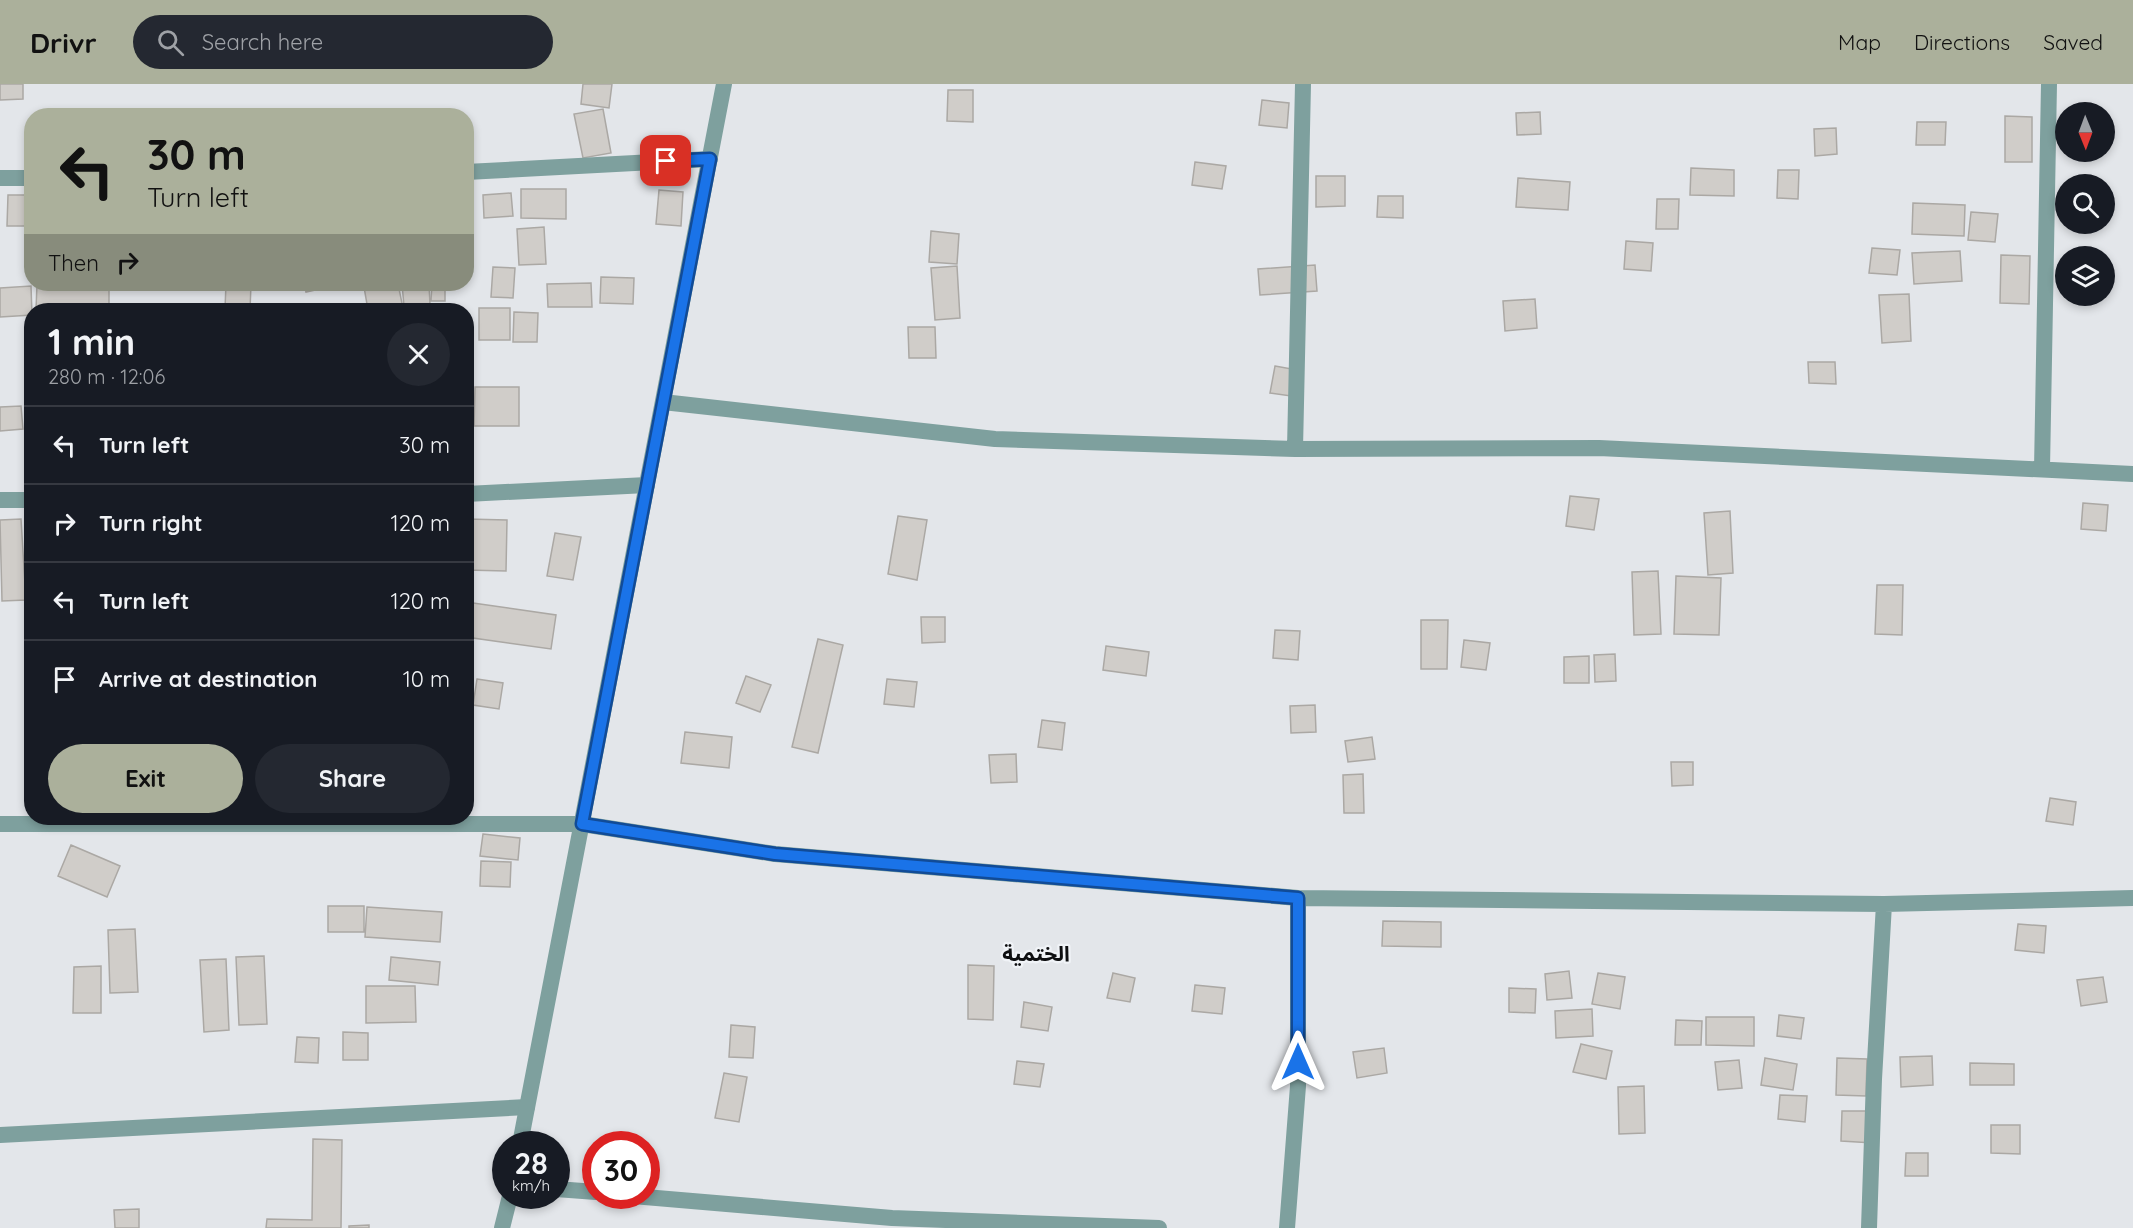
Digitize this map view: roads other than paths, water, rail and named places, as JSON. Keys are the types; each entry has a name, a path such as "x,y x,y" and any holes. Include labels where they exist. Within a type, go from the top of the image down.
{"street":[{"path":"522,1131 724,84"},
{"path":"1295,449 1303,84"},
{"path":"2042,469 2049,84"},
{"path":"474,172 710,159"},
{"path":"0,178 24,178"},
{"path":"663,402 995,438 1295,449 1599,448 2133,474"},
{"path":"474,494 647,485"},
{"path":"0,500 24,500"},
{"path":"0,824 24,824"},
{"path":"474,824 582,824 775,854 1298,898 1884,904 2133,898"},
{"path":"1287,1228 1298,1086 1298,898"},
{"path":"1869,1228 1874,1080 1884,904"},
{"path":"0,1136 527,1107"},
{"path":"660,1198 892,1218 1159,1228"},
{"path":"502,1228 507,1209"}],"district":[{"name":"الختمية","path":"1036,954"}]}
